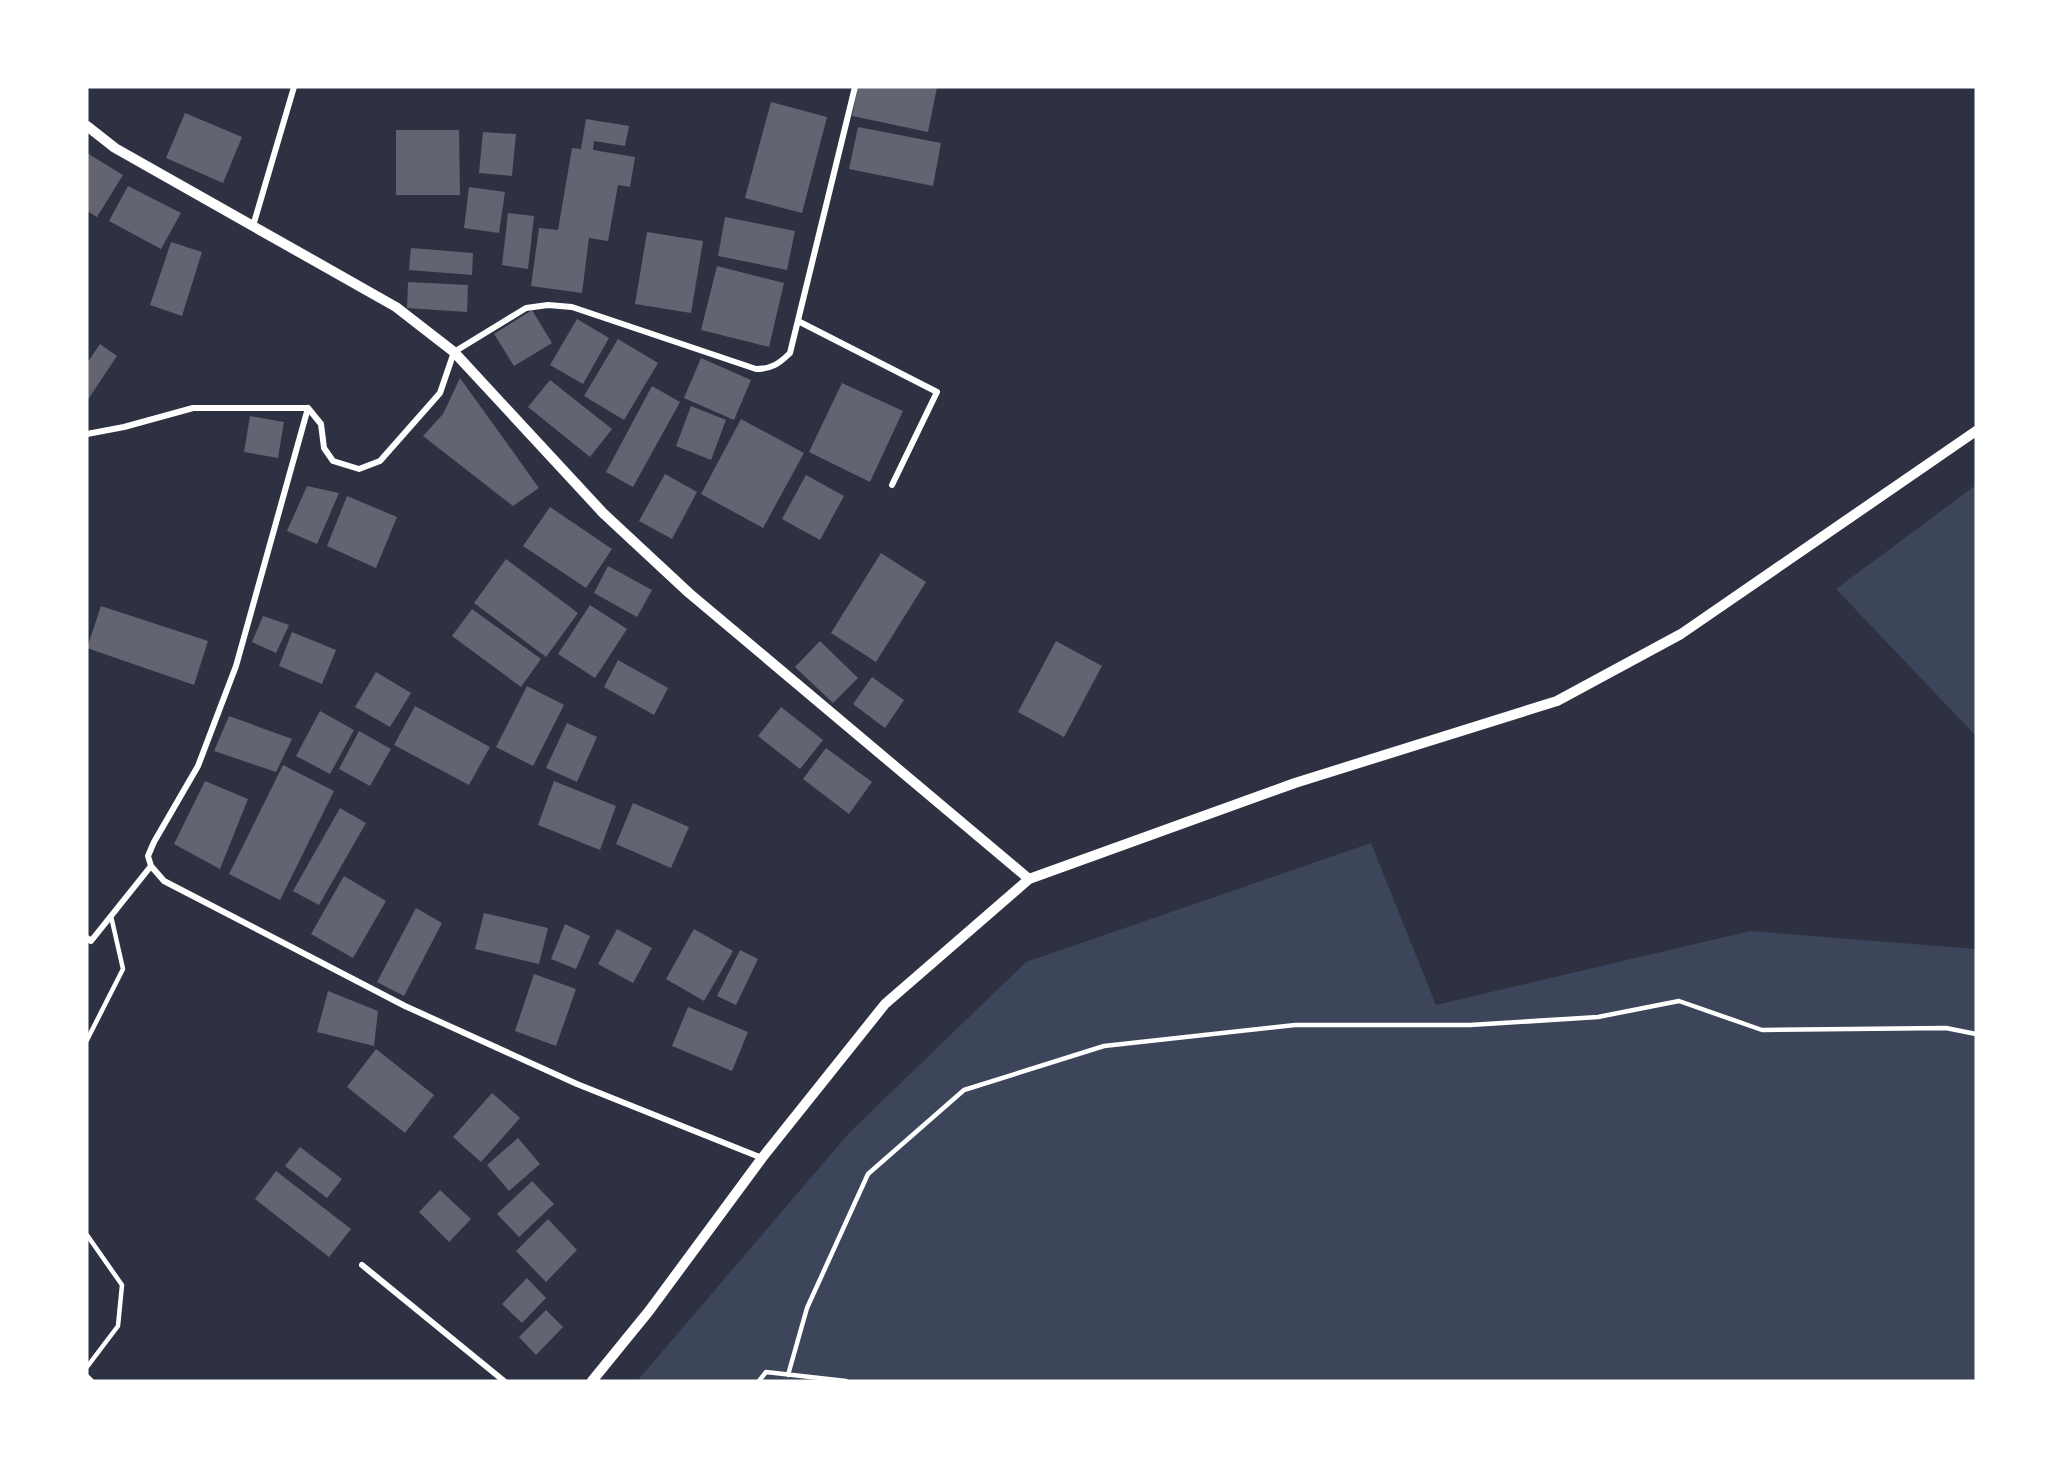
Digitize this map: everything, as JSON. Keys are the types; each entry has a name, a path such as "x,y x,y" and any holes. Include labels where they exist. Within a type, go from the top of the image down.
{"street":[{"path":"253,226 294,87"},
{"path":"308,408 321,424 324,448 333,461 359,469 380,461 440,393 454,352 526,309 548,304 572,307 756,369 768,369 780,363 790,353 855,87"},
{"path":"87,126 115,148 396,307 454,352 603,513 689,593 1029,879"},
{"path":"798,321 937,392 892,485"},
{"path":"87,434 124,427 193,408 308,408"},
{"path":"308,408 236,666 198,766 148,856 151,866 164,881 405,1006 577,1084 762,1158"},
{"path":"592,1381 649,1311 762,1158 885,1004 1029,879 1295,783 1557,701 1681,634 1976,431"},
{"path":"87,938 91,941 151,866"},
{"path":"362,1265 504,1381"},
{"path":"87,1377 91,1381"}],"lane":[{"path":"87,1040 123,969 111,916"},
{"path":"788,1375 807,1308 868,1174 964,1090 1104,1046 1295,1025 1470,1025 1598,1017 1679,1001 1762,1030 1946,1028 1976,1034"},
{"path":"87,1235 122,1285 118,1326 87,1367"},
{"path":"759,1381 766,1372 846,1381"}],"shaded area":[{"path":"1976,485 1976,736 1836,589"},
{"path":"1371,843 1436,1005 1750,931 1976,949 1976,1381 637,1381 850,1132 1026,962"}],"building":[{"path":"858,87 937,87 928,132 852,116"},
{"path":"771,102 827,117 802,213 745,198"},
{"path":"185,113 242,137 223,183 166,158"},
{"path":"586,119 629,126 625,146 594,141 593,150 635,157 630,187 618,185 608,241 589,238 582,293 531,286 539,228 558,230 572,148 581,149"},
{"path":"858,127 941,143 933,186 849,169"},
{"path":"396,130 459,130 460,195 396,195"},
{"path":"483,132 516,134 512,176 479,173"},
{"path":"87,153 123,175 97,217 87,211"},
{"path":"128,186 181,213 161,249 109,221"},
{"path":"469,187 505,192 499,233 464,228"},
{"path":"508,213 534,216 528,269 502,265"},
{"path":"725,217 795,231 787,270 718,256"},
{"path":"647,232 703,241 691,313 635,304"},
{"path":"171,242 202,252 182,316 150,305"},
{"path":"411,248 473,253 472,275 409,270"},
{"path":"717,266 784,283 769,347 701,330"},
{"path":"408,282 468,285 467,312 407,308"},
{"path":"532,310 552,343 514,366 494,334"},
{"path":"577,319 609,338 583,384 550,365"},
{"path":"618,339 658,363 624,420 584,396"},
{"path":"100,344 117,356 87,401 87,363"},
{"path":"701,358 751,380 734,420 684,398"},
{"path":"460,378 539,488 513,506 423,436 443,414"},
{"path":"550,380 612,429 590,457 528,407"},
{"path":"842,383 903,411 870,482 809,452"},
{"path":"652,386 680,402 633,487 606,472"},
{"path":"691,406 726,420 711,460 676,446"},
{"path":"250,416 284,422 278,458 244,452"},
{"path":"741,419 804,453 763,528 701,494"},
{"path":"665,474 697,492 672,539 639,521"},
{"path":"806,475 844,496 820,540 782,519"},
{"path":"307,486 339,493 317,544 287,531"},
{"path":"347,496 397,517 376,568 327,546"},
{"path":"550,507 612,549 586,588 523,546"},
{"path":"881,553 926,582 876,662 831,633"},
{"path":"506,559 578,613 546,657 474,603"},
{"path":"608,566 652,590 637,617 594,593"},
{"path":"590,605 627,629 595,678 558,654"},
{"path":"101,606 208,641 194,685 87,648"},
{"path":"472,609 541,659 521,687 452,636"},
{"path":"263,616 289,625 276,653 252,642"},
{"path":"292,632 336,650 322,684 279,666"},
{"path":"820,641 858,678 833,703 795,667"},
{"path":"1056,641 1102,666 1064,737 1018,712"},
{"path":"618,660 668,688 654,715 604,687"},
{"path":"376,672 411,693 390,727 355,707"},
{"path":"872,677 904,700 885,728 853,704"},
{"path":"527,686 564,705 533,766 496,747"},
{"path":"415,706 490,747 469,785 394,745"},
{"path":"781,707 823,740 800,769 758,736"},
{"path":"320,711 354,730 330,774 296,756"},
{"path":"229,716 292,739 276,772 214,751"},
{"path":"567,723 597,737 577,782 546,768"},
{"path":"359,731 391,749 370,786 339,769"},
{"path":"826,748 872,782 849,814 803,779"},
{"path":"283,765 334,791 280,900 229,874"},
{"path":"205,781 248,799 220,869 174,844"},
{"path":"554,781 616,806 600,850 538,825"},
{"path":"633,803 689,827 671,868 616,844"},
{"path":"340,808 366,823 319,905 293,891"},
{"path":"344,876 386,901 353,958 311,934"},
{"path":"416,908 442,923 404,996 377,982"},
{"path":"484,913 548,928 539,964 475,949"},
{"path":"565,924 590,936 576,969 551,959"},
{"path":"617,929 652,948 633,983 598,964"},
{"path":"694,929 733,951 704,1001 666,979"},
{"path":"740,950 758,959 736,1005 717,996"},
{"path":"534,974 576,989 556,1046 515,1031"},
{"path":"328,991 378,1011 374,1046 317,1032"},
{"path":"688,1007 748,1032 732,1071 672,1046"},
{"path":"376,1049 434,1095 405,1133 347,1087"},
{"path":"492,1093 520,1118 481,1162 453,1137"},
{"path":"518,1138 540,1164 509,1191 487,1165"},
{"path":"300,1147 342,1179 327,1198 285,1166"},
{"path":"276,1171 351,1229 329,1257 255,1199"},
{"path":"532,1181 554,1204 519,1237 497,1214"},
{"path":"440,1190 471,1219 449,1242 419,1212"},
{"path":"548,1219 577,1250 546,1282 516,1251"},
{"path":"527,1278 546,1298 522,1323 502,1304"},
{"path":"546,1310 563,1327 536,1355 519,1337"}]}
